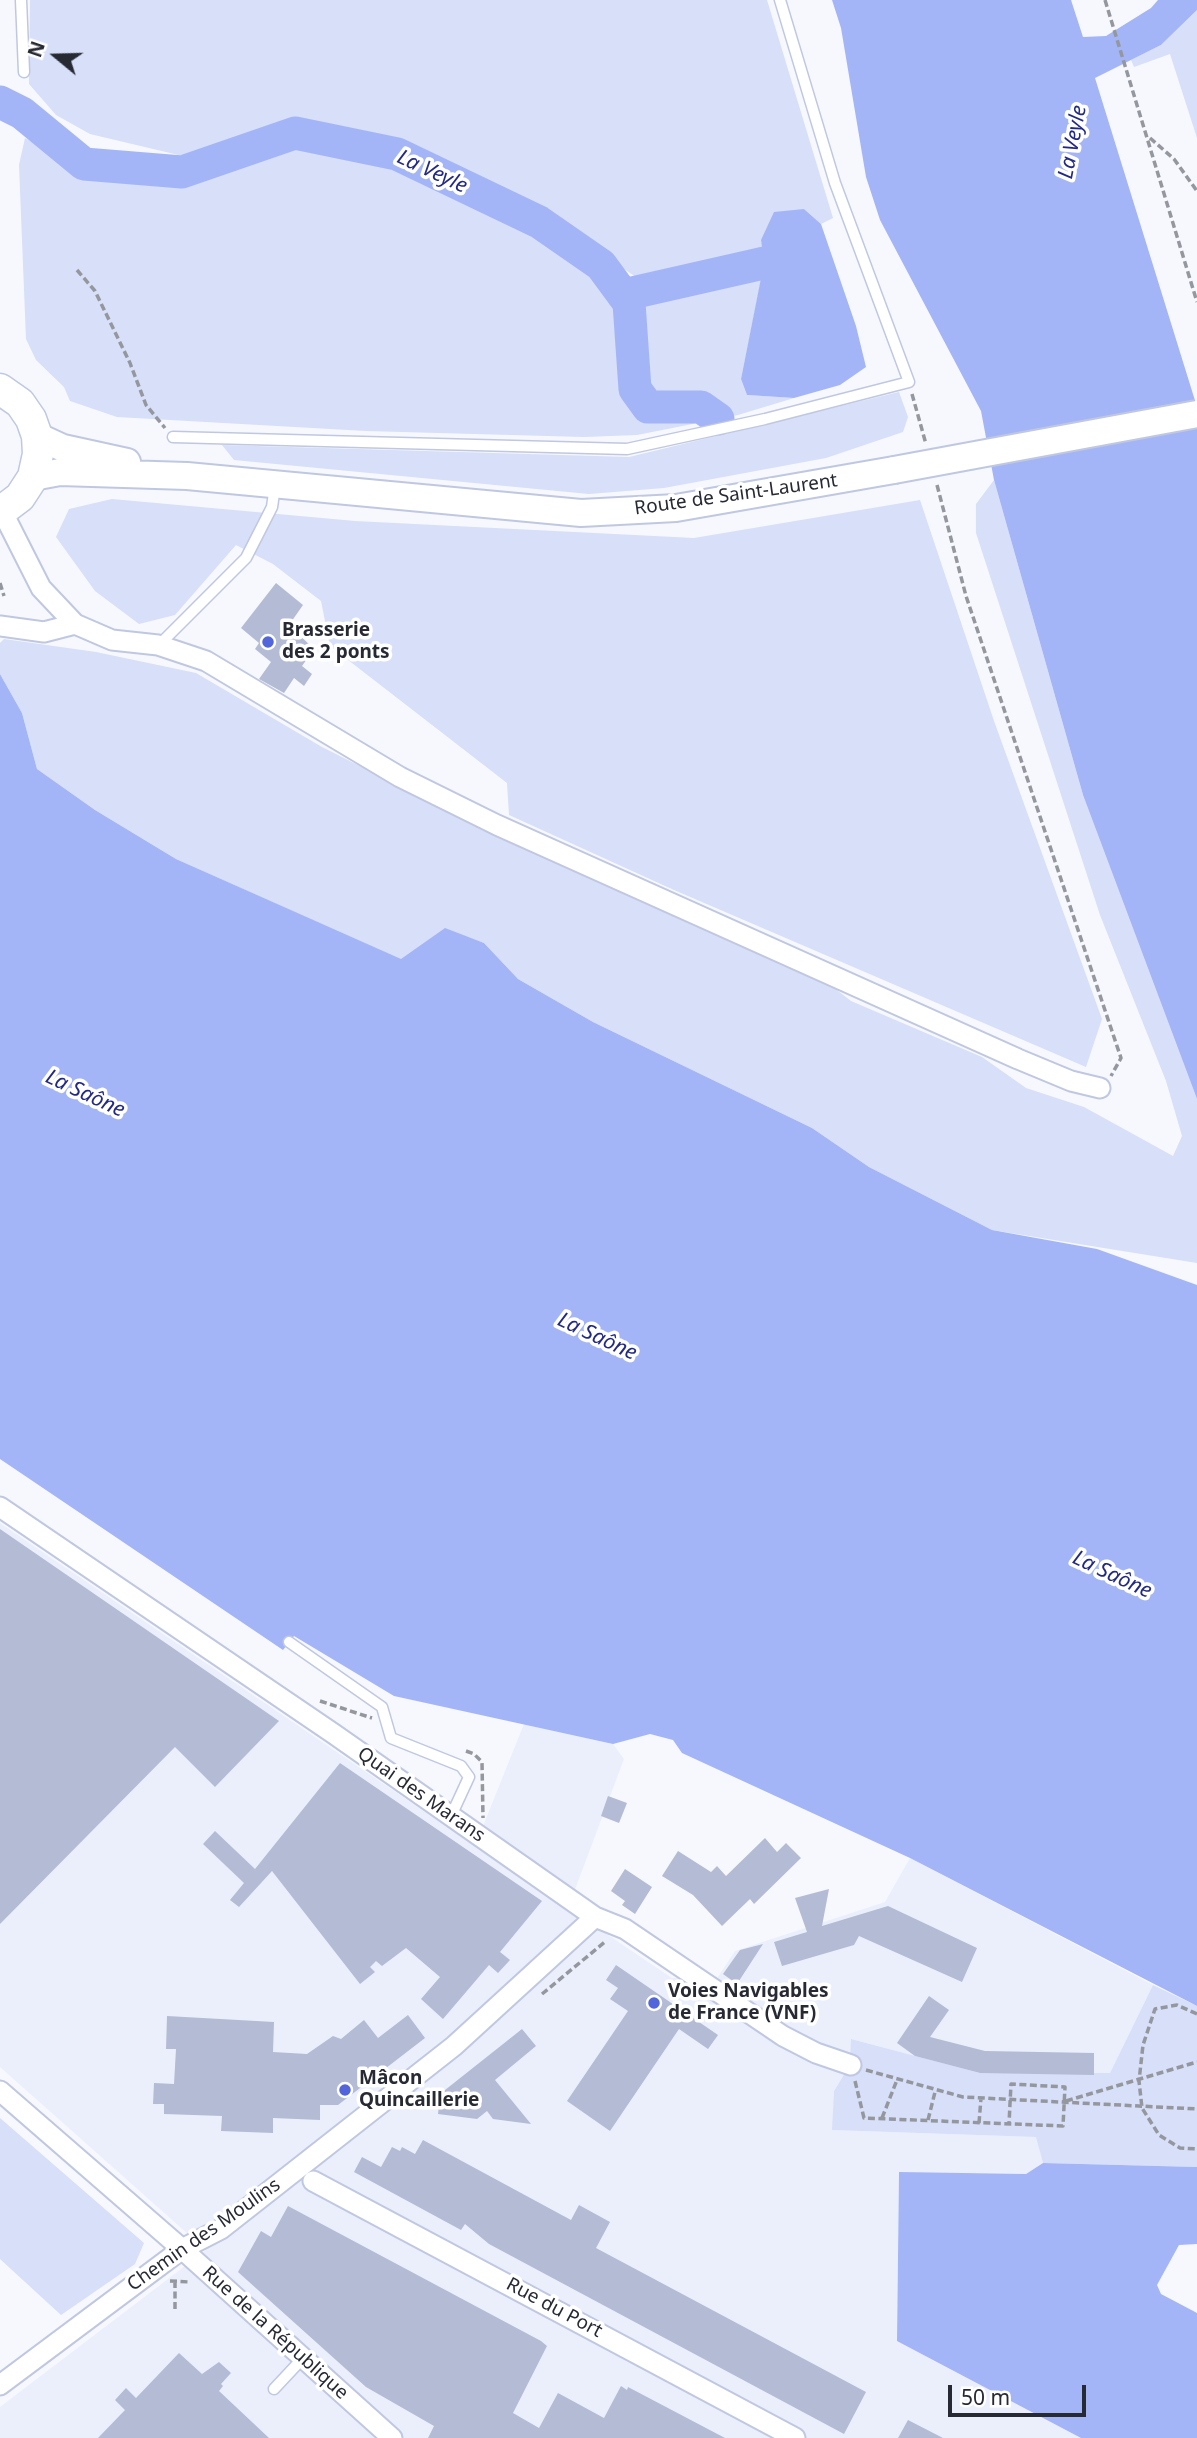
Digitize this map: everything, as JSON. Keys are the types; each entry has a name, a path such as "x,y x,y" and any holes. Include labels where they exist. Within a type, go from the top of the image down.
{"main road":[{"path":"0,389 20,404 37,436 38,454 33,477 20,497 1,511"},
{"name":"Route de Saint-Laurent","path":"33,477 60,471 187,476 581,513 676,508 1197,414"},
{"name":"Route de Saint-Laurent","path":"37,436 63,448 187,476"}],"street":[{"path":"1,511 41,588 75,624 112,640 158,646 206,661 400,777 496,825 1018,1059 1072,1082 1100,1088"},
{"path":"0,626 44,632 75,624"},
{"name":"Quai des Marans","path":"0,1507 317,1722 594,1917 625,1929 783,2036 850,2066"},
{"name":"Chemin des Moulins","path":"0,2385 182,2249 221,2229 454,2046 594,1917"},
{"name":"Rue de la République","path":"0,2091 182,2249 392,2438"},
{"name":"Rue du Port","path":"313,2180 795,2438"}],"lane":[{"path":"22,0 23,72"},
{"path":"173,438 627,449 765,419 909,382 835,183 780,0"},
{"path":"158,646 246,558 272,507 275,484"},
{"path":"289,1642 382,1707 391,1738 461,1766 469,1777 451,1816"},
{"path":"274,2389 303,2358"}],"path":[{"path":"1105,0 1197,302"},
{"path":"1148,137 1174,159 1197,191"},
{"path":"76,270 95,291 146,405 173,438"},
{"path":"909,382 928,451"},
{"path":"934,477 966,596 1121,1058 1100,1088"},
{"path":"0,583 4,596"},
{"path":"314,1699 388,1724"},
{"path":"463,1750 474,1754 482,1762 484,1820"},
{"path":"1197,2014 1177,2005 1156,2009 1143,2045 1139,2081 1142,2108 1159,2135 1180,2148 1197,2149"},
{"path":"1064,2102 1197,2062"},
{"path":"850,2066 935,2091 981,2098 1197,2109"},
{"path":"850,2066 864,2118 882,2118 979,2123 1063,2126 1065,2087 1011,2084 1009,2124"},
{"path":"882,2118 897,2080"},
{"path":"928,2120 935,2091"},
{"path":"979,2123 981,2098"},
{"path":"160,2280 192,2282 199,2278"},
{"path":"174,2281 175,2312"}],"shaded area":[{"path":"30,0 767,0 833,218 821,224 804,209 761,240 763,253 637,278 526,200 401,144 292,121 187,157 90,134 56,115 29,84"},
{"path":"1197,10 1197,138 1170,54 1134,67 1131,60 1161,45"},
{"path":"25,138 83,170 183,180 294,145 393,164 463,193 591,274 614,306 644,305 762,276 741,379 747,395 794,398 738,415 637,435 584,437 366,431 117,417 70,401 64,387 36,360 26,339 19,165"},
{"path":"899,392 908,417 903,432 826,458 664,488 589,494 234,460 222,445 629,457"},
{"path":"994,480 1083,795 1197,1099 1197,1263 992,1230 869,1167 812,1128 593,1022 518,979 484,943 444,929 401,960 176,859 95,810 37,769 22,713 0,674 0,643 4,639 96,652 196,673 322,747 517,845 820,977 851,1001 982,1057 1026,1088 1084,1107 1173,1156 1182,1136 1166,1081 1100,915 976,533 976,504"},
{"path":"112,499 355,521 694,538 920,500 994,721 1102,1019 1086,1067 674,890 509,815 507,783 330,646 321,601 273,564 236,545 175,615 139,624 95,591 56,537 69,509"},
{"path":"0,1523 475,1846 524,1724 613,1744 624,1759 568,1908 672,1978 716,1980 735,1951 885,1902 910,1858 1153,1985 1110,2073 980,2073 851,2039 851,2065 834,2091 833,2130 1037,2137 1043,2163 1026,2174 899,2173 897,2340 1081,2438 0,2438 0,2407 206,2250 0,2067"},
{"path":"1153,1985 1197,2006 1197,2167 1043,2163 1036,2137 832,2130 834,2091 850,2065 851,2039 980,2073 1110,2073"},
{"path":"0,2118 144,2243 135,2264 61,2315 0,2259"}],"water":[{"path":"832,0 1071,0 1083,37 1106,36 1151,8 1158,0 1197,0 1197,10 1161,45 1095,78 1197,407 1197,1099 1083,795 994,480 981,411 880,220 866,177 841,28"},
{"path":"804,209 821,224 856,326 866,367 840,385 794,398 747,395 741,379 764,263 761,240 774,212"},
{"name":"La Saône","path":"0,674 22,713 37,769 95,810 176,859 401,959 445,928 484,943 518,979 593,1022 812,1128 869,1167 992,1230 1097,1249 1197,1285 1197,2006 910,1858 682,1753 673,1740 650,1734 613,1744 394,1696 294,1636 283,1650 0,1459"},
{"path":"1043,2163 1197,2167 1197,2244 1179,2245 1157,2285 1161,2294 1197,2313 1197,2438 1081,2438 897,2341 899,2172 1026,2174"}],"building":[{"path":"276,583 303,605 289,625 314,649 302,666 312,674 304,686 294,678 284,693 259,679 271,662 255,649 259,643 241,628"},
{"path":"0,1529 279,1721 215,1787 175,1747 0,1924"},
{"path":"340,1763 542,1901 500,1952 510,1960 498,1973 489,1965 443,2019 421,1999 440,1977 406,1948 382,1966 376,1961 370,1967 375,1972 360,1984 272,1871 239,1907 230,1900 244,1883 203,1844 215,1831 255,1869"},
{"path":"608,1796 627,1803 619,1823 601,1816"},
{"path":"765,1838 777,1852 786,1843 801,1858 754,1904 750,1899 722,1926 693,1895 662,1876 678,1851 711,1872 717,1866 726,1876"},
{"path":"625,1869 652,1887 635,1914 622,1905 625,1901 611,1891"},
{"path":"829,1889 822,1926 888,1906 977,1948 962,1982 859,1936 854,1945 782,1966 774,1942 807,1932 795,1898"},
{"path":"763,1944 737,1984 723,1974 740,1950"},
{"path":"616,1965 718,2035 708,2049 679,2029 610,2131 567,2101 628,2011 610,1999 618,1988 606,1980"},
{"path":"929,1996 949,2010 930,2037 985,2051 1094,2053 1094,2075 980,2073 915,2056 897,2043"},
{"path":"408,2015 425,2038 338,2105 320,2105 320,2120 273,2118 273,2133 221,2131 222,2116 164,2114 164,2104 153,2104 154,2083 174,2084 176,2049 166,2049 167,2016 274,2022 273,2052 307,2054 333,2036 341,2039 364,2020 378,2038"},
{"path":"522,2029 536,2046 495,2080 531,2124 493,2119 487,2111 477,2119 438,2114 440,2094"},
{"path":"423,2140 571,2220 579,2205 610,2222 596,2248 866,2392 844,2434 489,2244 465,2224 461,2230 354,2172 362,2157 381,2167 392,2147 400,2151 402,2147 415,2154"},
{"path":"288,2206 547,2346 513,2413 539,2428 558,2393 604,2418 621,2386 627,2390 628,2387 725,2438 428,2438 434,2426 366,2387 238,2272 261,2231 271,2237"},
{"path":"179,2353 202,2374 219,2362 231,2373 221,2384 223,2386 219,2391 269,2438 98,2438 125,2410 115,2400 126,2388 136,2398"},
{"path":"908,2420 943,2438 898,2438"}],"waterway":[{"name":"La Veyle","path":"0,102 22,113 84,164 182,172 295,133 397,154 539,222 601,265 629,303 635,389 648,407 701,407 718,419"},
{"path":"623,295 764,263"}],"place":[{"name":"Brasserie des 2 ponts","path":"268,642"},
{"name":"Voies Navigables de France (VNF)","path":"654,2003"},
{"name":"Mâcon Quincaillerie","path":"345,2090"}]}
